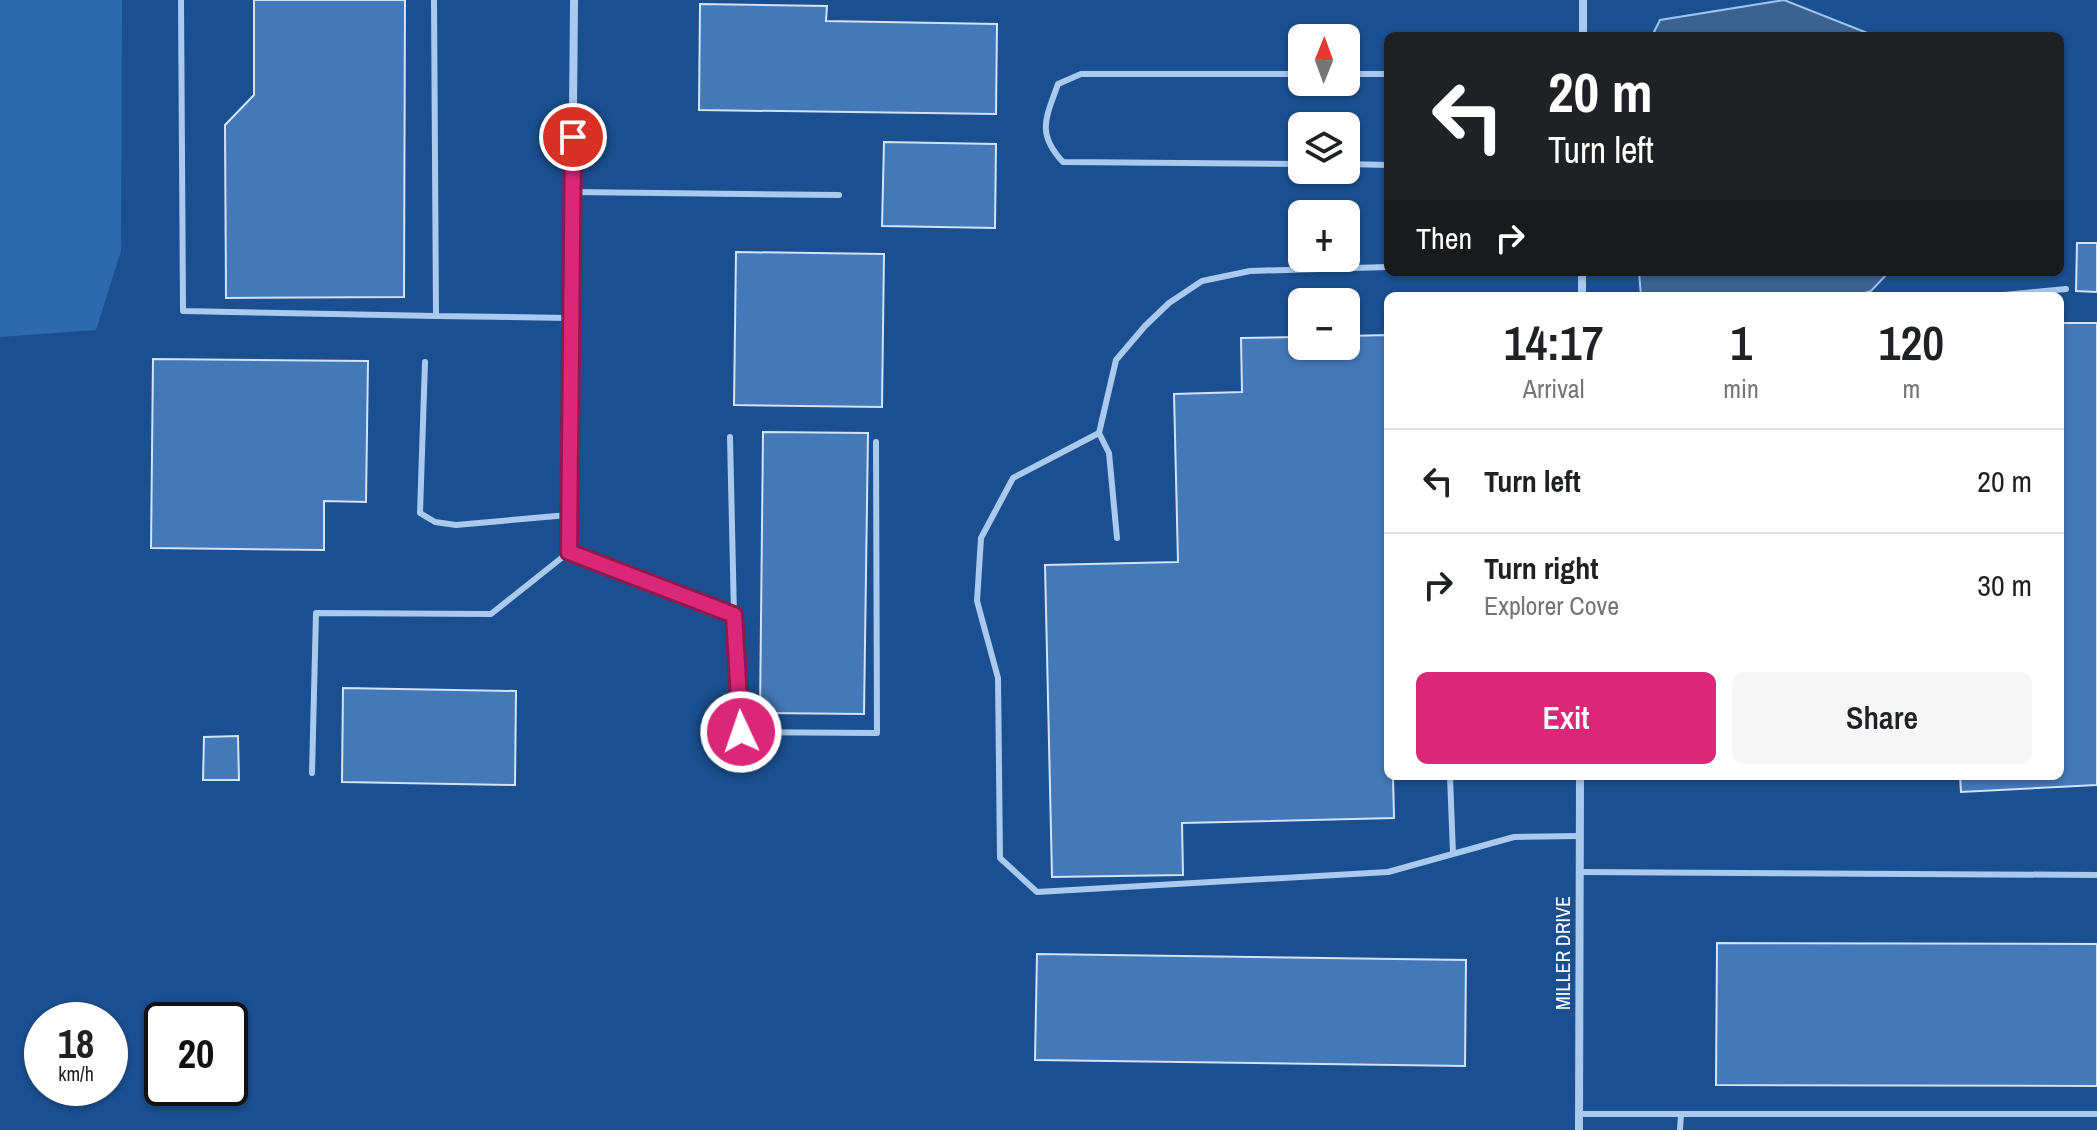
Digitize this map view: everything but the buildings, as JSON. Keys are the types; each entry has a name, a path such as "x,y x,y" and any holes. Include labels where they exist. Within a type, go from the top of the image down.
{"street":[{"path":"569,552 574,0"},
{"path":"1583,0 1583,32"},
{"name":"MILLER DRIVE","path":"1579,1130 1580,780"}],"lane":[{"path":"181,0 183,311 571,318"},
{"path":"434,0 436,316"},
{"path":"1288,74 1081,74 1058,84 1046,118 1048,146 1063,162 1288,164"},
{"path":"1360,74 1384,74"},
{"path":"1360,164 1384,165"},
{"path":"572,192 839,195"},
{"path":"1117,538 1109,453 1099,433 1116,360 1145,326 1169,303 1202,281 1250,271 1384,267"},
{"path":"2035,292 2066,289"},
{"path":"425,362 420,513 435,522 456,525 568,515"},
{"path":"1099,433 1013,478 981,538 977,601 998,678 1000,858 1037,892 1388,872 1514,837 1580,836"},
{"path":"730,437 734,615 741,732 877,733 876,442"},
{"path":"312,773 316,613 491,614 569,552 734,615"},
{"path":"1450,780 1453,854"},
{"path":"1580,872 2097,875"},
{"path":"1579,1114 2097,1114"},
{"path":"1680,1130 1681,1114"}],"shaded area":[{"path":"0,0 122,0 121,251 96,330 0,337"},
{"path":"1784,0 1865,32 1654,32 1660,20"},
{"path":"1639,276 1885,276 1868,292 1641,292"}],"route":[{"path":"573,137 569,552 734,615 741,732"}]}
